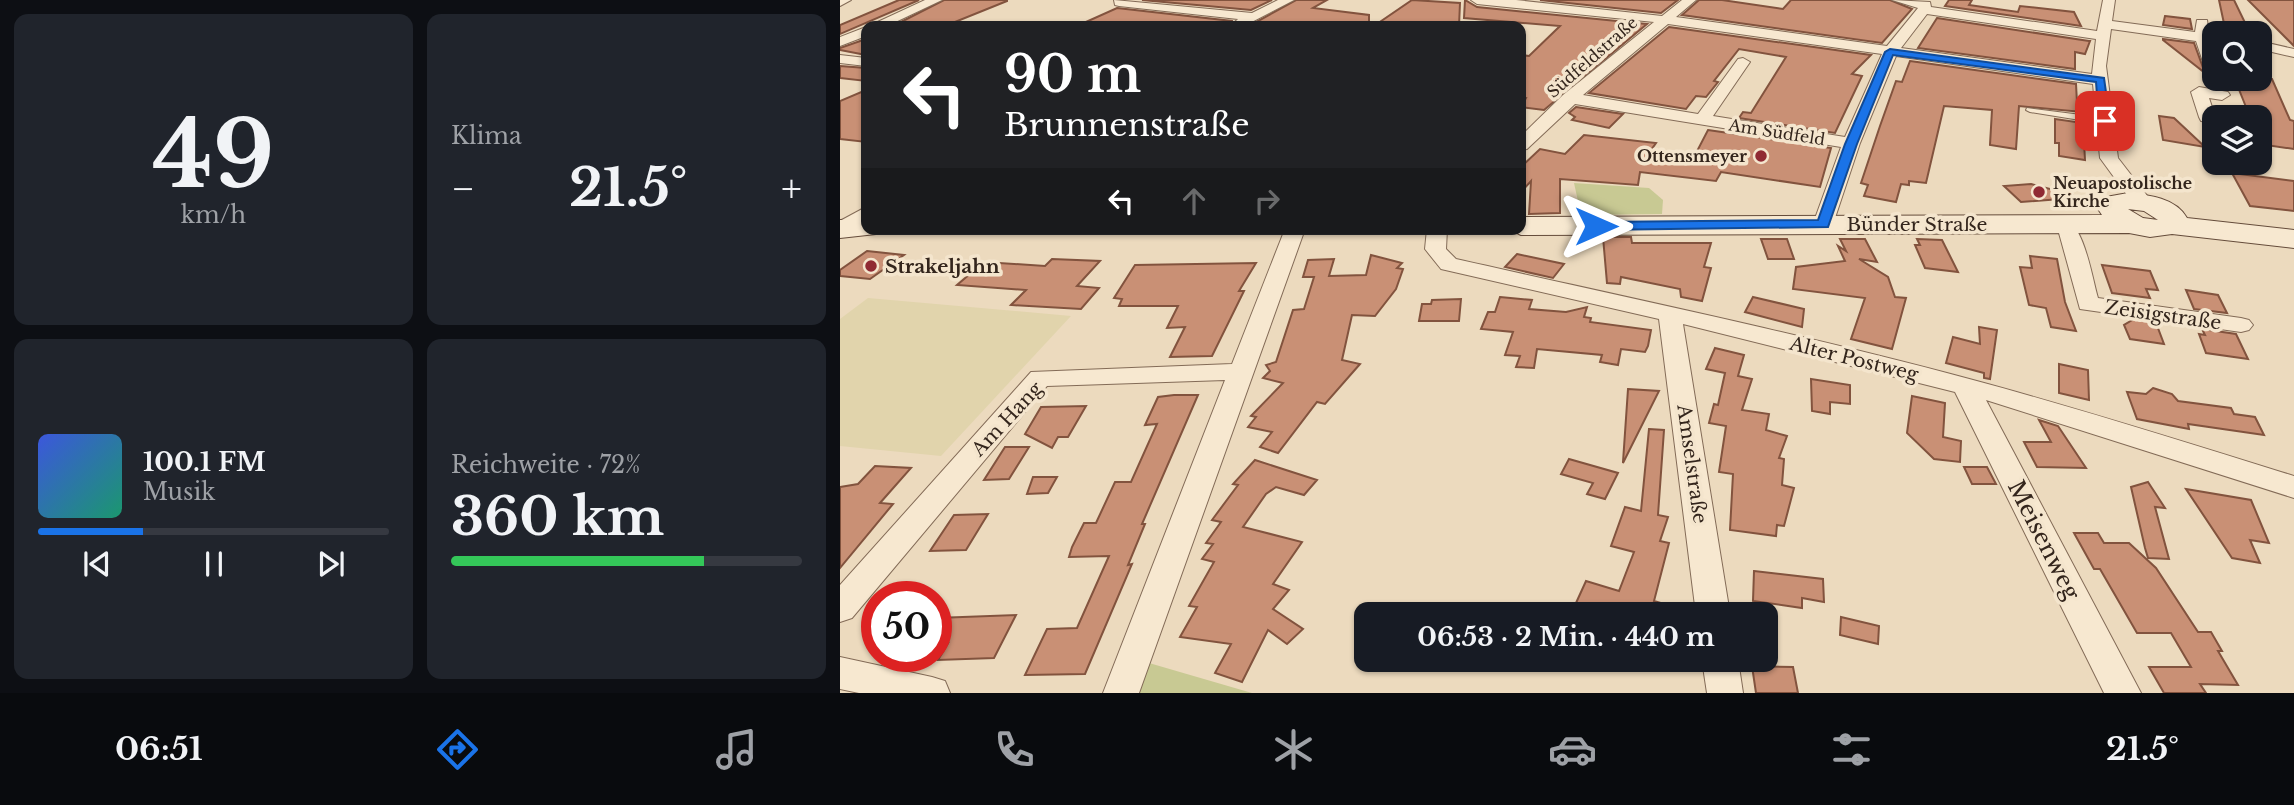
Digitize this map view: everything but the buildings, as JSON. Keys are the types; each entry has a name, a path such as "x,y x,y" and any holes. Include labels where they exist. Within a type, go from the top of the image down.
{"main road":[{"name":"Bünder Straße","path":"1526,226 2062,223 2127,210 2155,228 2172,220 2294,239"}],"street":[{"path":"888,21 936,0"},
{"path":"1245,21 1288,0"},
{"path":"1477,0 1662,20 2101,80"},
{"name":"Südfeldstraße","path":"1526,140 1569,98 1690,0"},
{"path":"1823,224 1851,144 1890,52 1924,10 1925,5 1898,0"},
{"path":"2109,0 2099,66 2112,165 2127,210"},
{"path":"1119,2 1254,17"},
{"path":"1924,10 2105,30 2202,33"},
{"path":"840,42 861,33"},
{"path":"2272,48 2294,53"},
{"path":"840,59 861,61"},
{"name":"Am Südfeld","path":"1702,120 1743,62"},
{"path":"2203,91 2199,92 2203,105"},
{"name":"Am Südfeld","path":"1569,98 1851,144"},
{"name":"Zeisigstraße","path":"2062,223 2069,232 2088,304 2241,325"},
{"path":"1121,693 1293,235"},
{"name":"Alter Postweg","path":"1434,235 1435,251 1439,258 1449,264 1670,314 1965,386 2294,487"},
{"name":"Amselstraße","path":"1670,314 1711,602"},
{"name":"Am Hang","path":"840,608 1040,378 1242,372"},
{"name":"Meisenweg","path":"1965,386 2123,693"},
{"path":"1722,672 1725,693"},
{"path":"840,673 932,693"}],"lane":[{"path":"2030,110 2105,121"}],"shaded area":[{"path":"868,298 1071,316 941,456 840,446 840,319"}],"green space":[{"path":"1574,183 1649,188 1663,200 1662,214 1581,215"},
{"path":"1149,663 1252,693 1138,693"}],"place":[{"name":"Ottensmeyer","path":"1761,156"},
{"name":"Neuapostolische Kirche","path":"2039,192"},
{"name":"Strakeljahn","path":"871,266"}],"route":[{"path":"1596,226 1823,224 1851,144 1890,52 2101,80 2105,121"}]}
